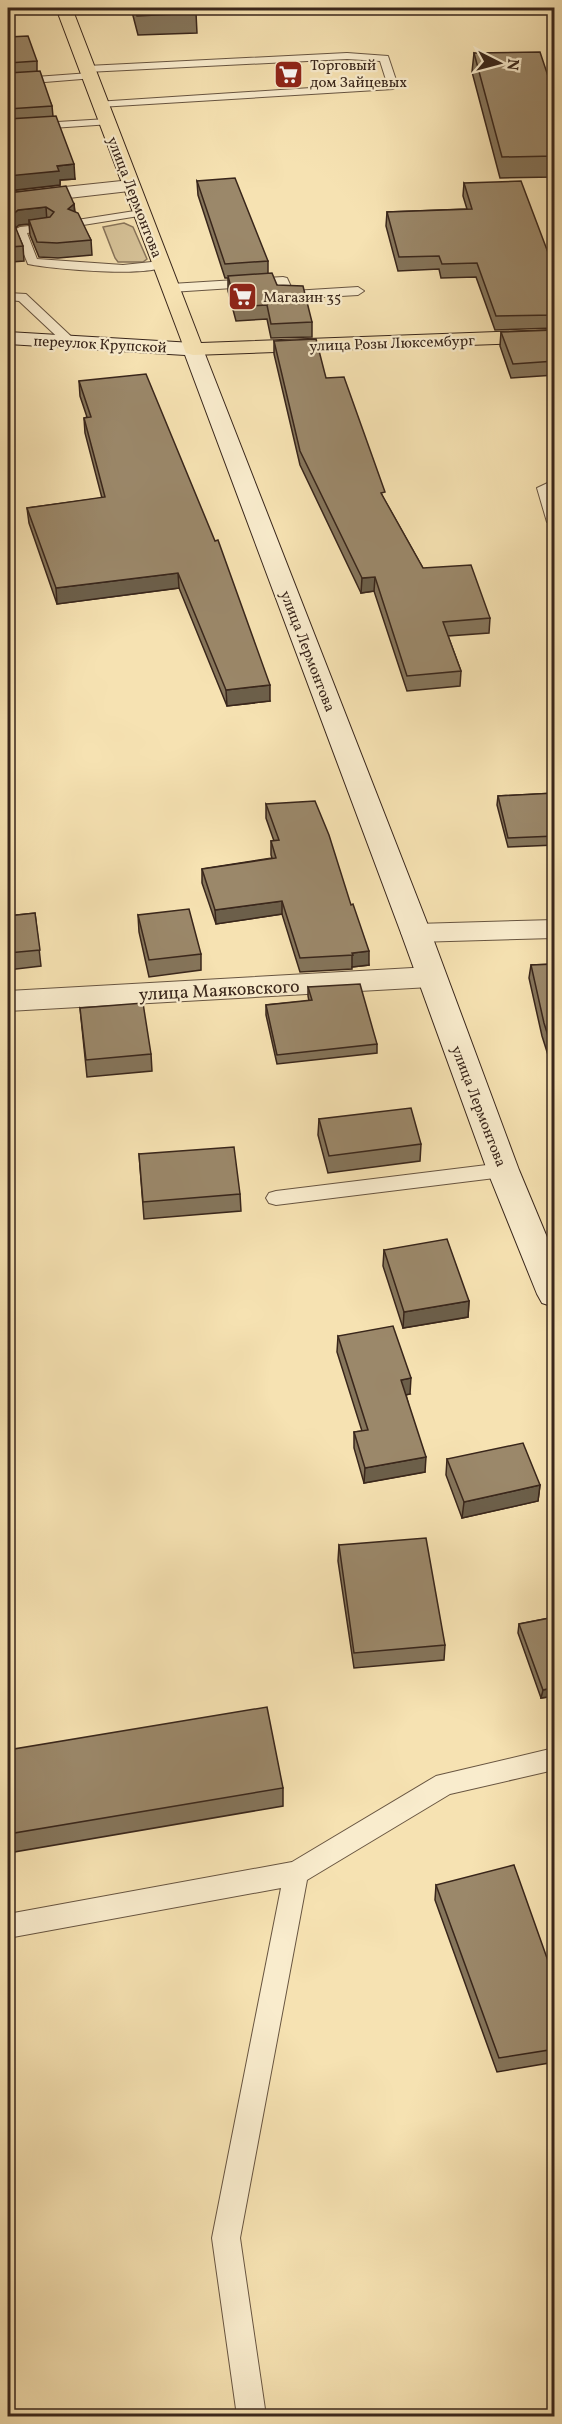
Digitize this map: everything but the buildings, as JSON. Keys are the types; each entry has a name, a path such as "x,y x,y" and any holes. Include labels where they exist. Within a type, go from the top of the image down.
{"main road":[{"name":"улица Лермонтова","path":"64,8 416,933 430,977 503,1170 555,1294"},
{"path":"8,199 131,186"},
{"name":"улица Розы Люксембург","path":"194,349 555,336"},
{"name":"переулок Крупской","path":"8,338 194,349"},
{"path":"416,933 555,928"},
{"name":"улица Маяковского","path":"8,1001 430,977"}],"lane":[{"path":"8,82 88,73 365,57 384,58 393,86 100,104"},
{"path":"8,128 107,122"},
{"path":"77,222 141,213"},
{"path":"46,227 20,230 32,262 123,269 161,265"},
{"path":"171,288 283,281 289,295 358,291"},
{"path":"8,297 22,297 71,343"},
{"path":"555,484 544,488 555,522"},
{"path":"276,1198 503,1170"},
{"path":"8,1926 296,1873 445,1784 555,1759"},
{"path":"251,2416 226,2238 296,1873"}],"shaded area":[{"path":"124,223 133,227 147,259 143,262 118,262 115,258 103,227"}],"place":[{"name":"Торговый дом Зайцевых","path":"289,74"},
{"name":"Магазин 35","path":"242,297"}]}
